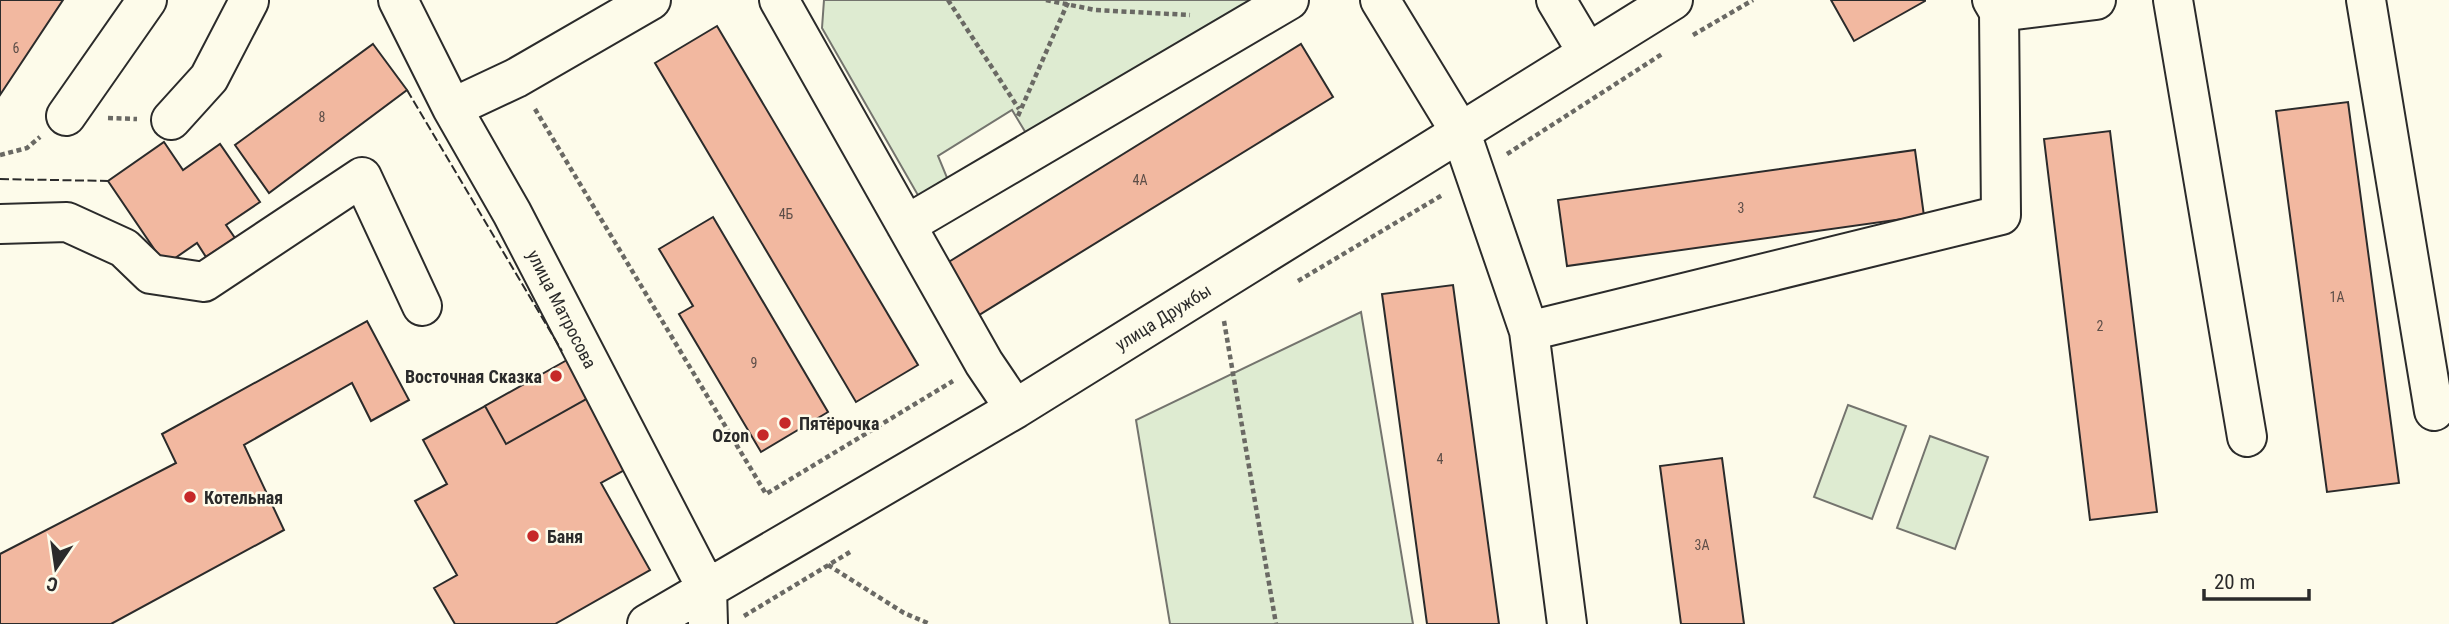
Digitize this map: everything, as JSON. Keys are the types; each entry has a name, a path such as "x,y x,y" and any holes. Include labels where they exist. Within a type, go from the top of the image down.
{"street":[{"path":"66,116 147,0"},
{"path":"171,120 209,78 248,0"},
{"name":"улица Матросова","path":"398,0 452,108 512,214 707,606"},
{"path":"452,108 516,78 651,0"},
{"path":"779,0 984,363 1014,409"},
{"path":"1380,0 1461,133 1530,331 1567,624"},
{"path":"1556,0 1587,52"},
{"name":"улица Дружбы","path":"647,624 707,606 1014,409 1673,0"},
{"path":"1530,331 2001,215 1995,6 2096,0"},
{"path":"2173,0 2247,437"},
{"path":"2366,0 2434,411"},
{"path":"906,225 1273,10"},
{"path":"0,224 67,222 124,248 151,274 204,282 362,177 422,306"}],"path":[{"path":"948,0 1019,110 1047,141"},
{"path":"1046,0 1069,2 1095,10 1273,10"},
{"path":"1002,168 1019,110 1069,2"},
{"path":"516,78 766,494 984,363"},
{"path":"1219,282 1276,624"},
{"path":"828,565 904,613 930,624"}],"green space":[{"path":"824,0 1265,0 1032,143 1012,110 938,156 948,180 919,197 822,28"},
{"path":"1361,312 1413,624 1170,624 1136,420"},
{"path":"1848,405 1906,426 1872,519 1814,497"},
{"path":"1930,436 1988,457 1955,549 1897,528"}],"building":[{"path":"0,0 63,0 0,95"},
{"path":"1831,0 1925,0 1925,1 1854,41"},
{"path":"717,26 918,365 856,402 655,63"},
{"path":"373,44 407,90 269,193 235,145"},
{"path":"1301,44 1333,97 979,315 947,263"},
{"path":"2348,102 2399,483 2327,492 2276,111"},
{"path":"2110,131 2157,512 2090,520 2044,139"},
{"path":"164,142 183,170 220,144 260,202 226,225 235,238 206,257 197,243 165,265 108,181"},
{"path":"1915,150 1924,216 1567,266 1558,200"},
{"path":"713,217 828,412 761,452 679,314 693,306 659,249"},
{"path":"1453,285 1499,624 1427,624 1382,294"},
{"name":"Котельная","path":"367,321 409,400 371,421 352,383 244,445 284,530 111,624 0,624 0,554 176,463 162,434"},
{"path":"567,360 588,398 506,444 485,406"},
{"name":"Баня","path":"588,398 628,468 601,483 650,570 555,624 455,624 434,588 457,575 415,501 447,484 423,440 485,406 506,444"},
{"path":"1722,458 1744,624 1681,624 1660,466"}],"fence":[{"path":"407,90 562,351"},
{"path":"0,179 108,181"}],"place":[{"name":"Восточная Сказка","path":"556,376"},
{"name":"Пятёрочка","path":"785,423"},
{"name":"Ozon","path":"763,435"},
{"name":"Котельная","path":"190,497"},
{"name":"Баня","path":"533,536"}]}
